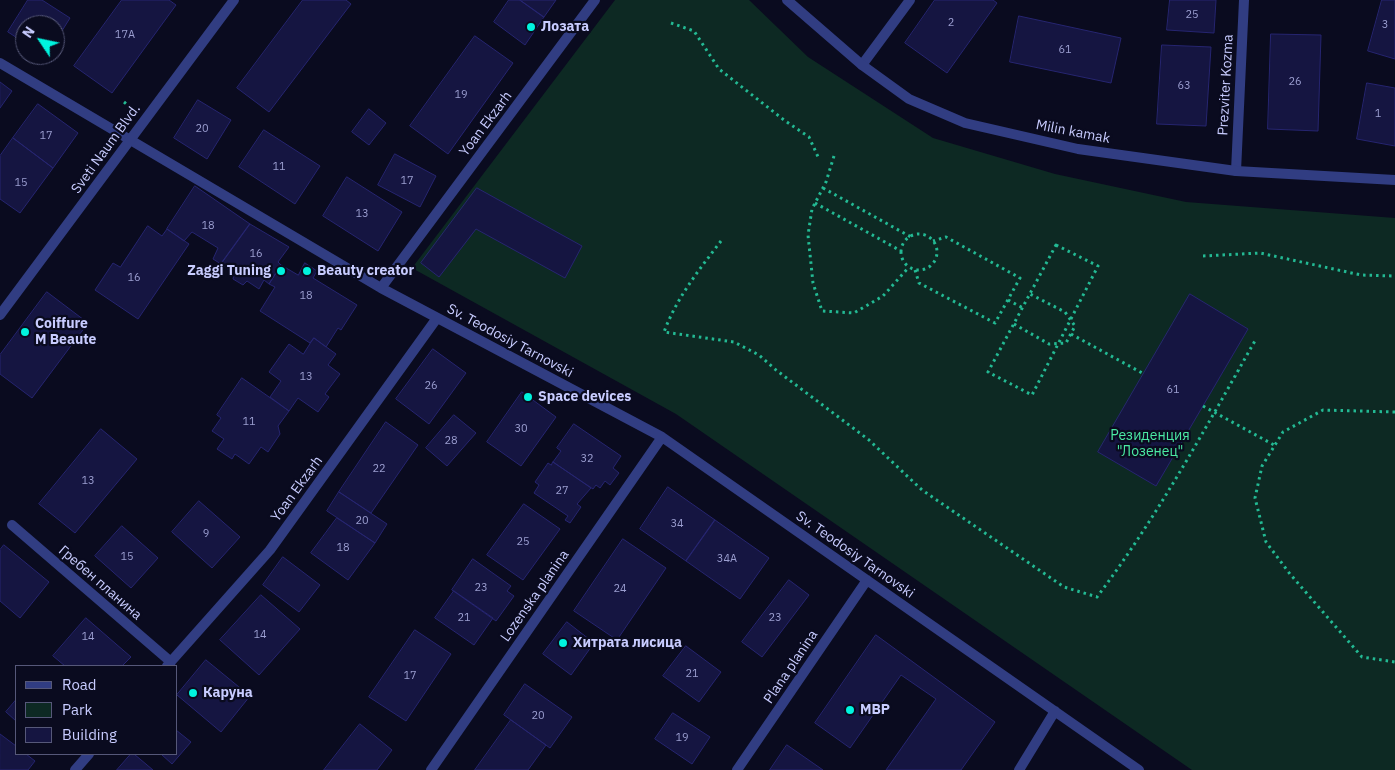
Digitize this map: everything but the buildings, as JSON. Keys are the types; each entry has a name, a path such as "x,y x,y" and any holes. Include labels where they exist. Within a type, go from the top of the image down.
{"street":[{"name":"Sveti Naum Blvd.","path":"0,315 234,0"},
{"name":"Yoan Ekzarh","path":"381,288 595,0"},
{"name":"Milin kamak","path":"787,0 862,65 909,99 965,123 1078,149 1236,170 1395,180"},
{"path":"862,65 910,0"},
{"name":"Prezviter Kozma","path":"1236,170 1244,0"},
{"name":"Sv. Teodosiy Tarnovski","path":"0,63 381,288 662,437 1139,770"},
{"name":"Yoan Ekzarh","path":"169,664 270,550 437,318"},
{"name":"Lozenska planina","path":"430,770 662,437"},
{"name":"Гребен планина","path":"12,525 169,664"},
{"name":"Plana planina","path":"737,770 867,580"},
{"path":"1019,770 1055,711"},
{"path":"75,770 88,755"}],"path":[{"path":"671,23 694,31 720,69 784,120 809,137 819,159"},
{"path":"124,102 130,107"},
{"path":"834,156 809,221 808,257 812,283 822,311 854,313 883,296 909,267"},
{"path":"823,188 910,237"},
{"path":"815,204 901,252"},
{"path":"923,235 933,241 937,251 934,262 926,269 915,270 904,263 901,252 906,240 910,237 923,235"},
{"path":"915,270 919,283 995,323 1020,278 946,237 933,241"},
{"path":"721,241 672,309 664,332 734,342 760,355 776,370 869,440 922,490 1064,587 1097,597 1121,566 1169,490 1256,339"},
{"path":"1056,245 1098,266 1032,395 988,372 1022,308 1056,245"},
{"path":"1204,256 1260,253 1361,275 1395,276"},
{"path":"1014,324 1049,344 1066,343 1071,334 1075,326 1071,318 1030,294"},
{"path":"1008,300 1022,308"},
{"path":"1071,334 1144,374"},
{"path":"1203,406 1274,445"},
{"path":"1395,412 1323,410 1283,432 1262,466 1255,498 1266,542 1290,574 1362,657 1395,662"}],"green space":[{"name":"Резиденция \"Лозенец\"","path":"615,0 749,0 808,57 933,138 1055,174 1186,202 1395,218 1395,770 1192,770 676,414 412,268"}],"place":[{"name":"Лозата","path":"531,27"},
{"name":"Zaggi Tuning","path":"281,271"},
{"name":"Beauty creator","path":"307,271"},
{"name":"Coiffure M Beaute","path":"25,332"},
{"name":"Space devices","path":"528,397"},
{"name":"Хитрата лисица","path":"563,643"},
{"name":"Каруна","path":"193,693"},
{"name":"МВР","path":"850,710"}]}
